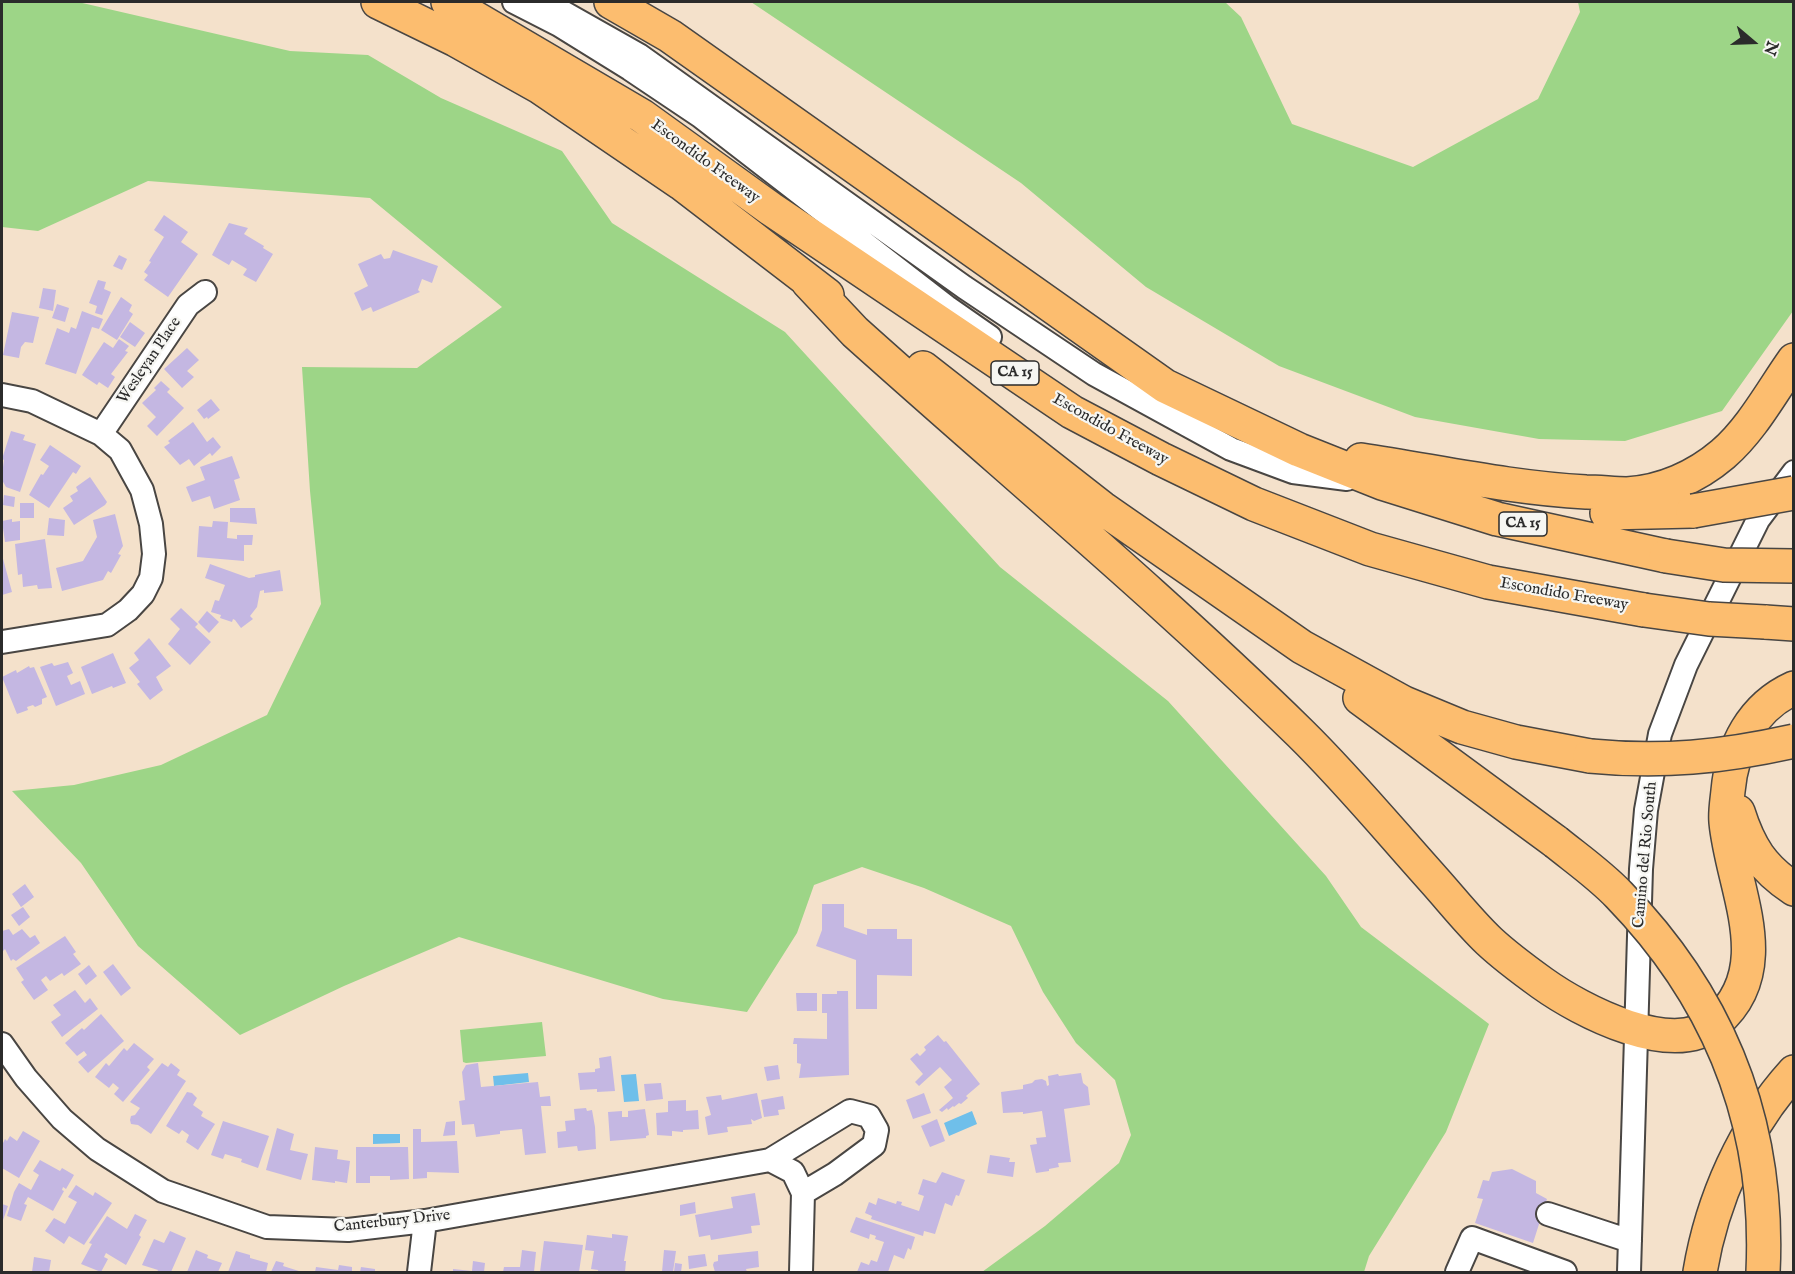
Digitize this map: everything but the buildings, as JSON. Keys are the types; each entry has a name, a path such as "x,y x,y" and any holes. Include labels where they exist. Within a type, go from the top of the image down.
{"highway":[{"path":"378,2 456,40 540,87 681,183 967,401 1102,508 1302,647 1387,695 1462,727 1516,742 1590,756 1634,760 1694,758 1754,750 1794,741"},
{"name":"Escondido Freeway","path":"448,2 642,116 771,208 1072,412 1254,504 1370,549 1488,582 1644,610 1709,619 1779,623"},
{"name":"CA 15","path":"610,2 670,36 1165,386 1299,450 1382,483 1497,519 1666,556 1724,565 1794,566"},
{"path":"808,282 855,332 1223,658 1366,804 1488,940 1544,985 1598,1017 1636,1029 1675,1037 1702,1032 1711,1026 1727,1011 1739,993 1744,982 1749,956 1726,819 1729,784 1735,753 1747,728 1770,703 1794,688"},
{"path":"1299,450 1490,481 1561,490 1628,494 1659,488 1689,478 1723,454 1746,430 1794,360"},
{"path":"1427,470 1515,500 1604,513 1693,511 1794,493"},
{"path":"1302,647 1358,697 1556,842 1617,893 1648,926 1677,963 1702,1002 1724,1048 1743,1099 1760,1175 1765,1239 1763,1272"},
{"path":"1729,784 1747,840 1769,870 1794,889"},
{"path":"1700,1272 1712,1219 1728,1174 1749,1134 1794,1072"}],"street":[{"path":"514,2 559,25 610,56 700,116 947,307 1076,397 1141,434 1161,459"},
{"path":"545,2 639,55 964,287 1094,374 1231,448 1293,472 1382,483"},
{"name":"Wesleyan Place","path":"101,434 188,304 205,292"},
{"path":"2,396 32,401 101,434 120,450 142,490 151,524 154,554 151,578 142,594 128,610 107,625 2,642"},
{"name":"Camino del Rio South","path":"1629,1272 1641,868 1646,810 1660,734 1686,665 1758,520 1794,472"},
{"name":"Canterbury Drive","path":"2,1044 26,1078 62,1119 97,1149 163,1191 267,1227 348,1230 425,1221 770,1160"},
{"path":"770,1160 850,1111 869,1116 877,1130 874,1145 835,1174 803,1193"},
{"path":"770,1160 793,1172 803,1193 801,1272"},
{"path":"1548,1214 1630,1241"},
{"path":"419,1272 425,1221"},
{"path":"1457,1272 1472,1238 1566,1272"}],"green space":[{"path":"2,2 78,2 290,51 368,55 441,98 562,151 612,223 785,332 1000,567 1168,701 1326,876 1361,927 1489,1024 1446,1132 1369,1256 1364,1272 982,1272 1045,1226 1119,1163 1131,1135 1115,1080 1076,1043 1043,992 1011,926 924,888 862,867 814,885 797,933 747,1012 663,999 459,937 344,986 240,1035 138,946 81,863 12,791 74,785 161,765 267,715 321,604 310,491 302,367 417,368 502,307 370,198 148,181 38,231 2,227"},
{"path":"751,2 1225,2 1241,17 1292,124 1413,167 1538,99 1580,12 1578,2 1793,2 1793,311 1722,411 1625,441 1539,439 1415,417 1279,366 1146,287 1021,183"},
{"path":"542,1022 546,1056 463,1062 460,1030"}],"water":[{"path":"528,1073 529,1082 494,1086 493,1076"},
{"path":"636,1074 639,1101 624,1102 621,1075"},
{"path":"972,1111 977,1124 949,1136 944,1123"},
{"path":"373,1134 400,1134 400,1143 373,1144"}]}
